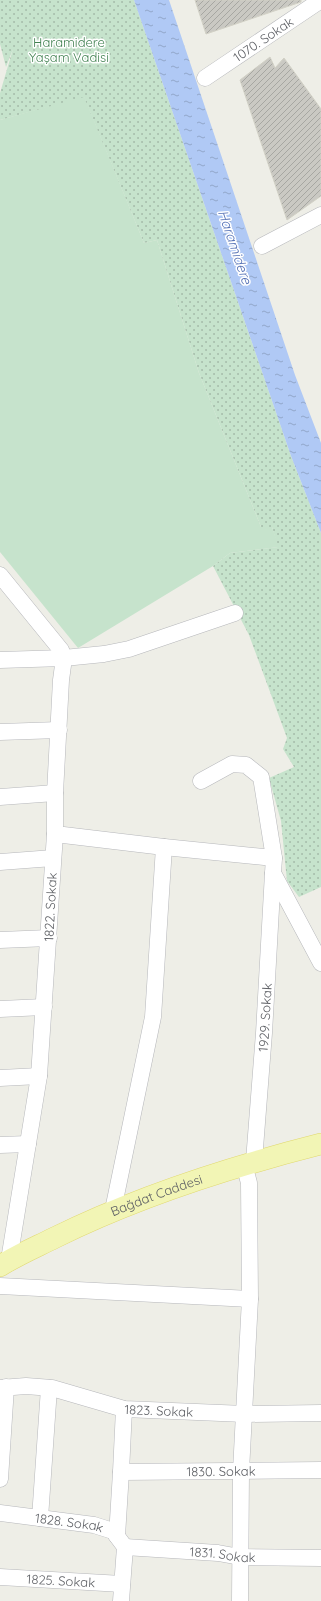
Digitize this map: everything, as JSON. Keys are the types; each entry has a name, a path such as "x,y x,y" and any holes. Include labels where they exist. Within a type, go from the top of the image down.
{"main road":[{"name":"Bağdat Caddesi","path":"4,1263 113,1210 249,1163 321,1144"}],"street":[{"name":"1070. Sokak","path":"205,78 321,0"},
{"path":"262,246 321,215"},
{"path":"0,575 7,593 61,650 64,658"},
{"path":"0,660 64,658 104,654 129,649 235,613"},
{"name":"1822. Sokak","path":"4,1263 7,1219 28,1144 39,1076 49,938 61,680 64,658"},
{"path":"0,732 59,730"},
{"path":"201,781 232,764 246,765 261,777 273,865 321,963"},
{"path":"0,798 55,793"},
{"path":"55,834 164,847 273,865"},
{"path":"113,1210 154,1017 164,847"},
{"path":"0,862 53,858"},
{"name":"1929. Sokak","path":"240,1601 241,1471 250,1300 249,1163 264,1033 273,865"},
{"path":"0,940 49,938"},
{"path":"0,1009 44,1007"},
{"path":"0,1078 39,1076"},
{"path":"0,1146 28,1144"},
{"path":"0,1286 250,1300"},
{"name":"1823. Sokak","path":"3,1388 26,1386 49,1388 124,1409 245,1414 321,1413"},
{"path":"0,1479 3,1388"},
{"path":"40,1518 49,1388"},
{"path":"121,1601 121,1472 124,1409"},
{"name":"1830. Sokak","path":"121,1472 321,1470"},
{"name":"1828. Sokak","path":"0,1513 94,1525 113,1531 121,1541"},
{"name":"1831. Sokak","path":"121,1541 240,1557 321,1558"},
{"name":"1825. Sokak","path":"0,1576 122,1584"}],"green space":[{"name":"Haramidere Yaşam Vadisi","path":"0,0 134,0 291,456 321,533 321,887 299,897 287,881 281,821 269,778 294,767 283,749 287,738 249,635 213,566 230,553 278,547 272,527 261,527 199,373 157,240 144,243 84,97 0,120 0,93 13,49 6,67 0,44"},
{"path":"84,96 144,243 157,240 199,373 261,527 272,527 279,547 230,553 213,566 78,648 0,552 0,120"}],"water":[{"name":"Haramidere","path":"134,0 169,0 295,375 321,443 321,533 291,456"}],"building":[{"path":"195,0 301,0 301,2 206,34"},
{"path":"270,57 275,68 284,58 321,109 321,196 287,220 240,80"}]}
